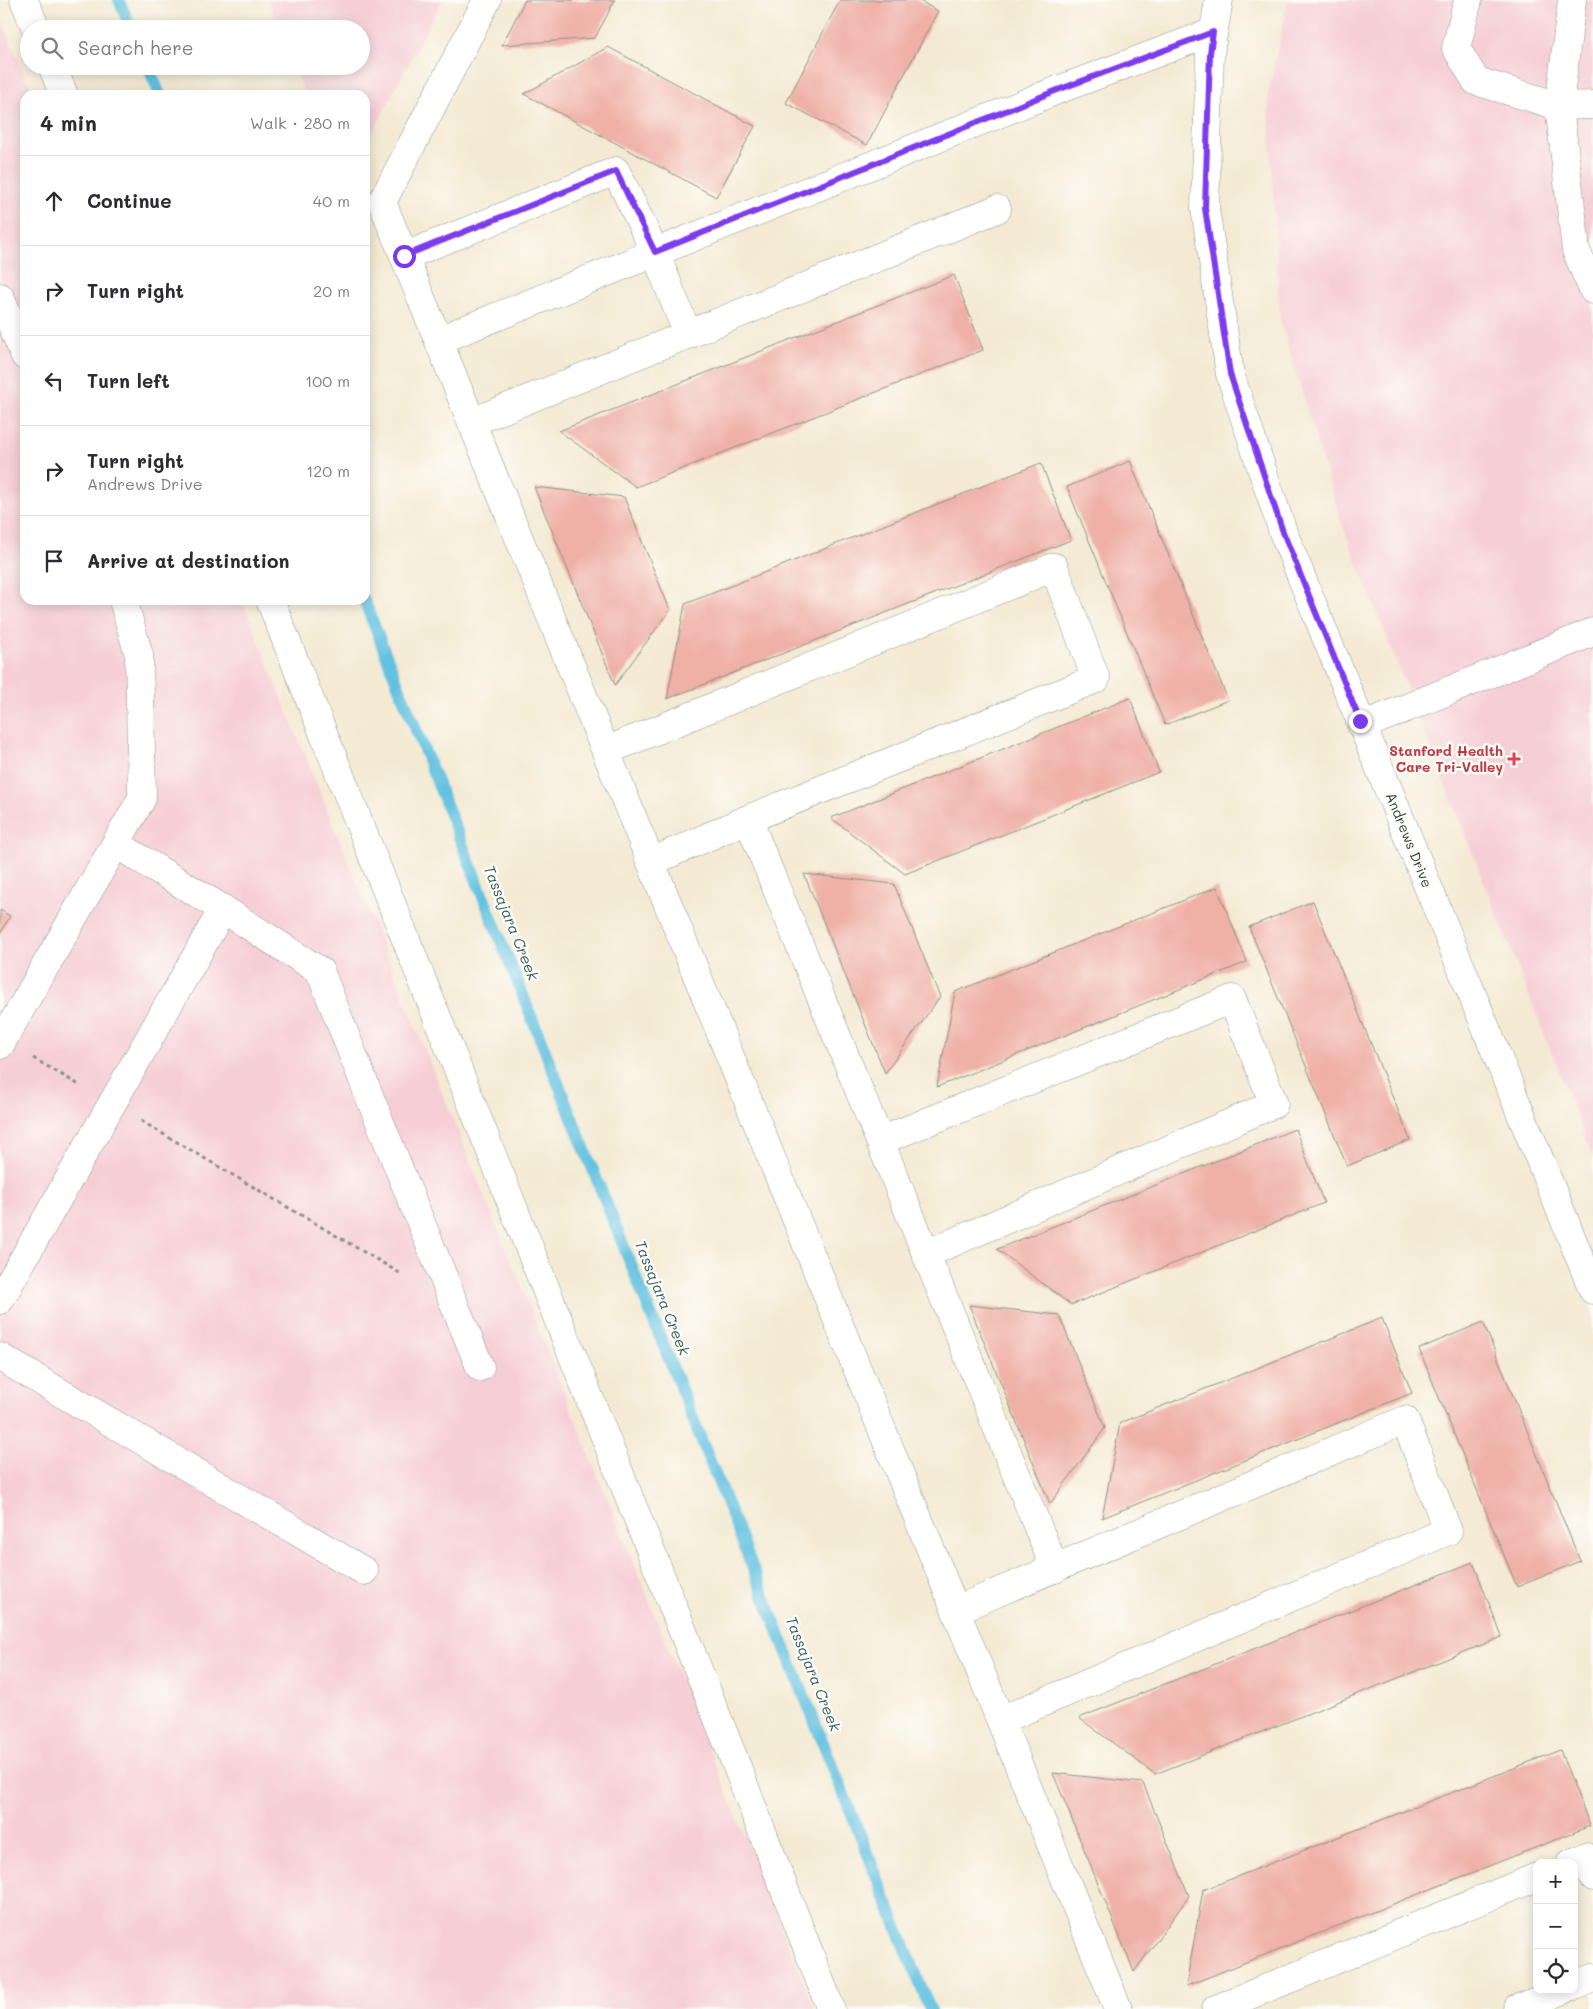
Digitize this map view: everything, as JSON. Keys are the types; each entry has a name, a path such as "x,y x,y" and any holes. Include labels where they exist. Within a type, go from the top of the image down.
{"street":[{"path":"24,0 32,20"},
{"path":"487,0 382,202 1118,2009"},
{"name":"Andrews Drive","path":"1218,0 1210,53 1205,208 1230,374 1283,532 1593,1290"},
{"path":"1468,0 1456,48 1476,81 1559,106 1593,105"},
{"path":"1572,0 1559,106 1576,250 1593,290"},
{"path":"438,340 1055,91 1213,32"},
{"path":"56,75 62,90"},
{"path":"404,256 616,171 655,252 688,335"},
{"path":"472,422 997,209"},
{"path":"0,297 20,344"},
{"path":"606,751 1054,567 1096,679 748,819 651,862"},
{"path":"1,1043 142,798 139,655 124,605"},
{"path":"272,605 732,1754 831,2009"},
{"path":"1362,726 1593,632"},
{"path":"748,819 1054,1569"},
{"path":"116,844 320,971 480,1367"},
{"path":"0,1300 223,909"},
{"path":"880,1141 1232,999 1274,1104 926,1254"},
{"path":"0,1357 364,1571"},
{"path":"956,1610 1405,1420 1448,1531 1001,1720"},
{"path":"1578,1860 1586,1857 1593,1877"},
{"path":"1216,2009 1533,1879"},
{"path":"1578,1984 1593,1978"},
{"path":"1517,2009 1553,1994"}],"path":[{"path":"1,1043 112,1104 403,1275"}],"shaded area":[{"path":"268,0 442,0 370,137 370,90 303,90 297,75 370,75 370,20 276,20"},
{"name":"Stanford Health Care Tri-Valley","path":"1288,0 1593,0 1593,1157 1343,527 1280,320 1268,95"},
{"path":"0,16 20,64 20,75 25,75 31,90 20,90 20,605 244,605 815,2009 0,2009"}],"building":[{"path":"525,0 615,0 595,38 502,45"},
{"path":"840,0 918,0 938,11 867,145 786,103"},
{"path":"608,47 755,126 716,197 524,94"},
{"path":"954,275 983,350 636,487 559,431"},
{"path":"1130,461 1228,700 1165,725 1067,487"},
{"path":"1041,463 1071,540 667,699 685,604"},
{"path":"534,487 624,497 670,610 615,685"},
{"path":"1130,698 1159,772 905,874 831,818"},
{"path":"804,874 894,884 940,997 885,1073"},
{"path":"1217,887 1247,962 937,1087 955,992"},
{"path":"1313,901 1410,1140 1347,1166 1249,927"},
{"path":"0,910 10,916 0,934"},
{"path":"1295,1129 1324,1203 1071,1305 997,1249"},
{"path":"969,1305 1059,1315 1105,1428 1050,1504"},
{"path":"1382,1318 1412,1393 1102,1518 1120,1423"},
{"path":"1483,1322 1580,1561 1517,1587 1419,1349"},
{"path":"1473,1562 1502,1637 1155,1774 1079,1718"},
{"path":"1560,1750 1590,1826 1186,1986 1203,1890"},
{"path":"1053,1773 1143,1783 1189,1896 1134,1972"}],"waterway":[{"name":"Tassajara Creek","path":"119,0 127,20"},
{"name":"Tassajara Creek","path":"152,75 158,90"},
{"name":"Tassajara Creek","path":"366,605 930,2009"}],"place":[{"name":"Stanford Health Care Tri-Valley","path":"1514,759"}],"route":[{"path":"404,256 616,171 655,252 1055,91 1213,32 1210,53 1205,208 1230,374 1283,532 1360,721"}]}
